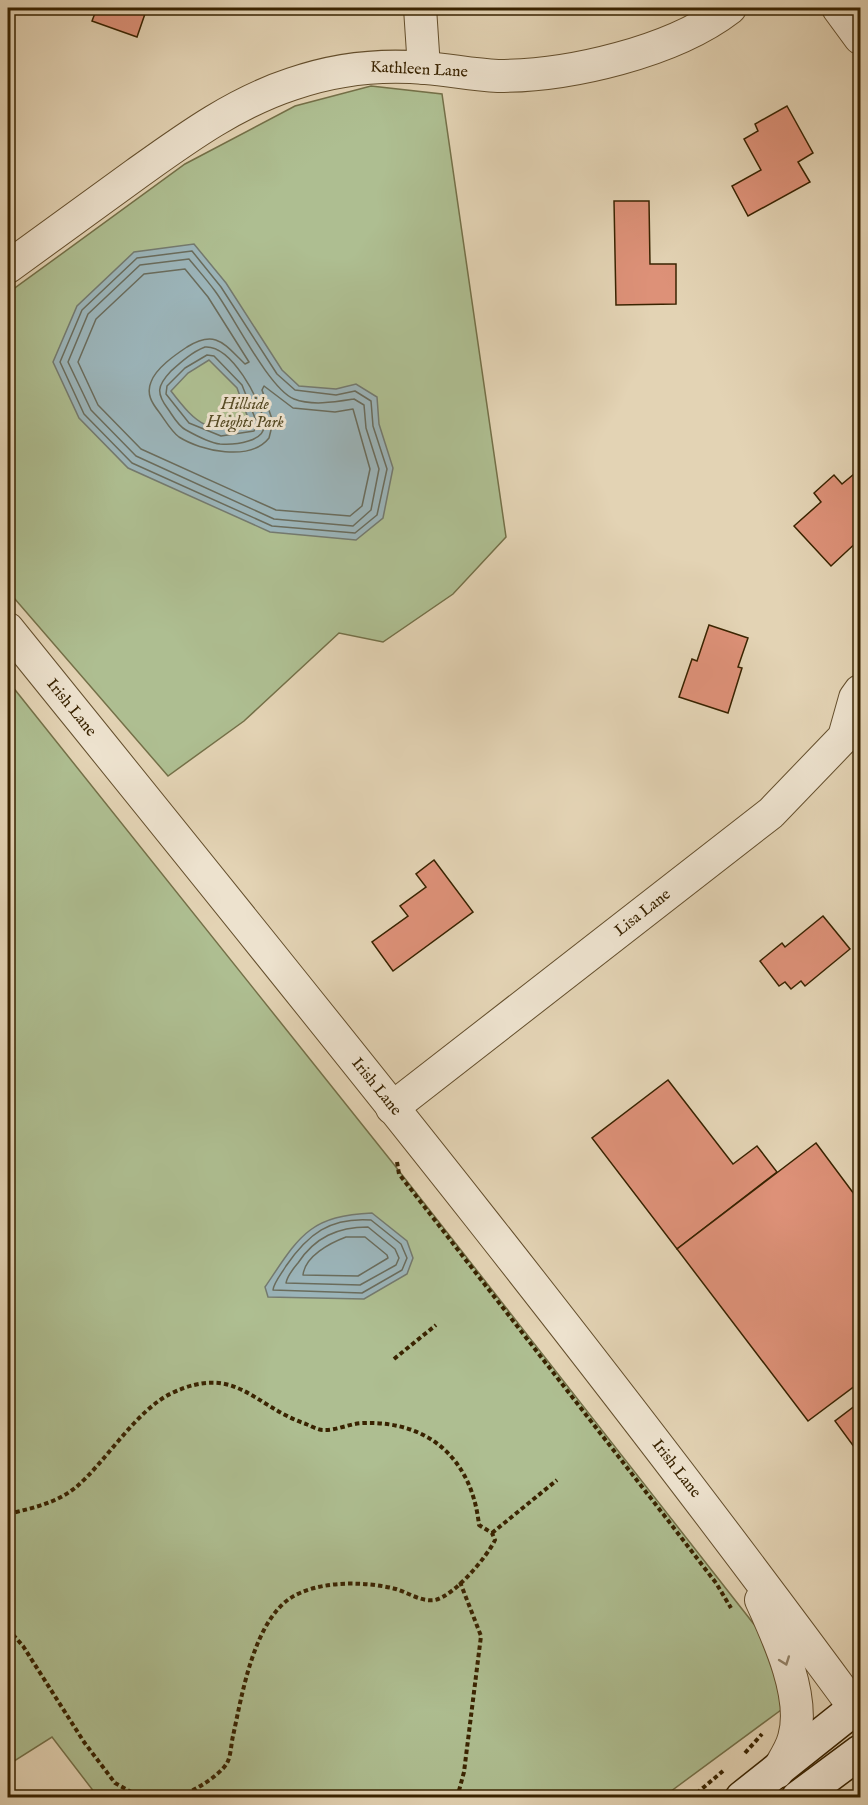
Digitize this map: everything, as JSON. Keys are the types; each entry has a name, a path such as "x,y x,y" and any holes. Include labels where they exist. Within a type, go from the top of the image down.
{"main road":[{"path":"742,1797 859,1709"},
{"path":"798,1797 861,1752"}],"street":[{"path":"420,8 424,68"},
{"name":"Kathleen Lane","path":"8,267 176,145 236,106 293,83 364,67 424,68 498,76 597,64 657,46 730,8"},
{"path":"838,8 861,38"},
{"name":"Irish Lane","path":"8,629 419,1141 859,1709"},
{"name":"Lisa Lane","path":"392,1108 771,813 852,745 855,698 861,691"},
{"name":"Irish Lane","path":"738,1550 772,1623 791,1676 797,1726 789,1751 777,1772"}],"path":[{"path":"419,1141 398,1160 399,1174 716,1583 732,1610"},
{"path":"394,1359 436,1325"},
{"path":"8,1514 48,1504 74,1488 154,1405 171,1393 206,1383 221,1383 242,1388 288,1418 324,1430 362,1423 392,1424 418,1432 440,1445 459,1463 477,1509 479,1525 492,1533 495,1540 490,1552 460,1582 436,1600 423,1600 395,1589 341,1585 317,1587 290,1599 272,1618 260,1639 247,1677 228,1762 210,1780 178,1797 171,1797"},
{"path":"492,1533 557,1480"},
{"path":"457,1797 464,1772 481,1636 460,1582"},
{"path":"8,1629 23,1647 84,1742 115,1783 142,1797"},
{"path":"739,1758 762,1733 766,1723"},
{"path":"691,1797 731,1764"}],"green space":[{"name":"Hillside Heights Park","path":"371,86 442,94 506,537 453,594 383,642 339,633 244,721 168,776 8,591 8,293 185,164 295,106"},
{"path":"8,681 392,1162 760,1632 778,1678 781,1710 663,1797 98,1797 52,1737 8,1765"}],"water":[{"path":"194,244 226,283 282,370 299,386 336,389 356,384 377,397 379,424 393,468 383,518 356,540 270,532 128,468 79,418 53,362 77,306 134,252","holes":["209,360 237,388 251,426 224,428 205,424 189,412 171,391 188,373"]},
{"path":"372,1213 407,1241 413,1258 407,1274 364,1299 268,1297 265,1287 287,1255 307,1232 333,1219"}],"building":[{"path":"97,8 147,8 137,37 92,21"},
{"path":"787,106 813,153 798,162 810,182 748,216 732,186 761,170 744,139 758,131 755,124"},
{"path":"614,201 649,201 650,264 676,264 676,304 616,305"},
{"path":"854,474 860,481 860,529 856,533 860,539 831,566 794,526 821,502 814,493 834,475 842,484"},
{"path":"709,625 748,638 738,667 742,668 728,713 679,697 692,659 697,661"},
{"path":"434,860 473,912 393,971 372,942 408,916 400,906 426,887 416,874"},
{"path":"823,916 850,949 805,986 801,981 791,989 785,982 779,986 760,961 782,943 785,947"},
{"path":"668,1080 733,1164 757,1146 777,1172 677,1249 592,1138"},
{"path":"816,1143 860,1202 860,1382 808,1421 677,1249"},
{"path":"860,1402 860,1455 835,1421"}]}
